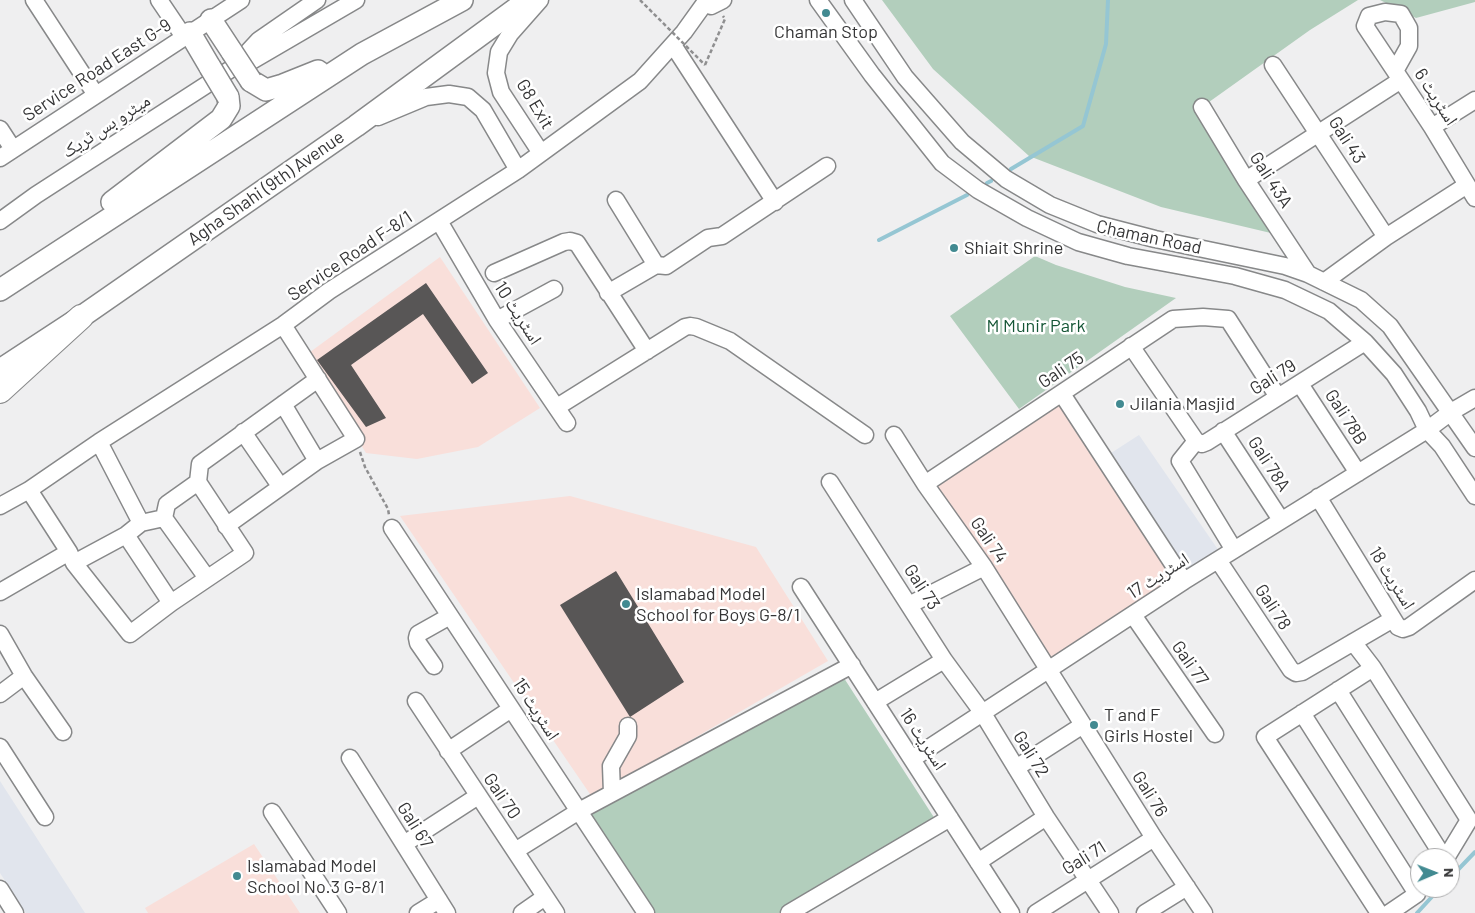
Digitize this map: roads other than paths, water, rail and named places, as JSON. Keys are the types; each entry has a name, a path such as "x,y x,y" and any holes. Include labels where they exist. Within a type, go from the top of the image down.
{"highway":[{"path":"0,391 81,317"}],"main road":[{"path":"0,290 362,54 462,0"},
{"name":"Agha Shahi (9th) Avenue","path":"0,370 81,317 356,126 528,0"},
{"path":"211,20 233,59 251,81 266,90 283,86 362,54"},
{"path":"59,252 91,218 221,119 229,106 228,97 210,67 187,35"}],"street":[{"path":"34,0 96,95"},
{"path":"158,0 187,35"},
{"name":"Service Road East G-9","path":"7,153 241,0"},
{"name":"میٹرو بس ٹریک","path":"0,221 317,0"},
{"name":"میٹرو بس ٹریک","path":"233,59 248,63 356,0"},
{"name":"G8 Exit","path":"540,0 510,34 499,52 496,73 501,92 541,153"},
{"name":"Chaman Road","path":"818,0 878,82 942,163 978,190 1027,218 1078,242 1128,256 1236,276 1285,290 1329,311 1365,342 1394,374 1418,411 1427,430 1442,446 1475,496"},
{"name":"Chaman Road","path":"852,0 905,77 962,142 1006,179 1050,205 1097,224 1155,239 1285,266 1308,274 1361,300 1390,326 1475,448"},
{"name":"Service Road F-8/1","path":"0,506 29,490 99,442 283,325 329,291 518,170 640,81 711,4"},
{"path":"673,45 775,202"},
{"name":"Gali 43","path":"1273,65 1386,237"},
{"name":"اسٹریٹ 6","path":"1319,133 1398,76 1471,191"},
{"path":"356,126 426,97 449,94 468,97 483,110 518,170"},
{"path":"1432,127 1475,100"},
{"name":"Gali 43A","path":"1202,107 1246,180 1308,274"},
{"path":"0,129 7,153"},
{"path":"1246,180 1319,133"},
{"path":"616,200 656,265 661,267 666,266 708,238 722,236 827,166"},
{"path":"1324,282 1386,237 1471,191"},
{"name":"اسٹریٹ 10","path":"439,221 497,320 567,423"},
{"path":"494,273 564,242 577,243 647,351"},
{"path":"608,293 656,265"},
{"path":"497,320 554,289"},
{"name":"Gali 75","path":"925,484 1172,319 1203,317 1228,319 1278,397"},
{"path":"226,526 317,461 356,439 283,325"},
{"path":"557,407 685,327 696,327 730,341 865,435"},
{"name":"Gali 79","path":"1196,442 1202,444 1207,442 1365,342"},
{"path":"1131,346 1196,442 1180,461 1234,550"},
{"path":"29,490 71,558 130,634 171,603 245,553 198,482 200,464 318,380"},
{"name":"Gali 78B","path":"1300,384 1358,472"},
{"path":"1062,394 1184,581"},
{"name":"اسٹریٹ 17","path":"912,759 1184,581 1427,430 1451,412 1475,398"},
{"path":"283,404 317,461"},
{"name":"Gali 78A","path":"1223,431 1281,520"},
{"path":"243,432 280,486"},
{"name":"Gali 74","path":"894,435 925,484 984,567 1048,669"},
{"path":"99,442 141,523"},
{"path":"198,482 167,504 164,518 207,578"},
{"name":"Gali 73","path":"830,482 944,660 982,712"},
{"name":"اسٹریٹ 18","path":"1318,497 1398,627 1404,629 1409,627 1475,580"},
{"path":"0,592 71,558 126,535 141,523 164,518"},
{"name":"اسٹریٹ 15","path":"392,528 646,913"},
{"path":"126,535 171,603"},
{"name":"Gali 78","path":"1218,560 1290,670 1296,673 1302,672 1353,642"},
{"path":"909,605 984,567"},
{"name":"اسٹریٹ 16","path":"801,587 1011,913"},
{"path":"434,666 416,638 418,634 450,616"},
{"name":"Gali 77","path":"1133,616 1215,734"},
{"path":"1393,619 1353,642 1373,668 1469,820 1451,848"},
{"path":"0,634 24,676 63,732"},
{"path":"875,702 944,660"},
{"path":"515,851 578,811 852,666"},
{"path":"1373,668 1265,737 1379,913"},
{"name":"Gali 76","path":"1048,669 1154,838 1204,913"},
{"path":"0,694 24,676"},
{"path":"1338,690 1439,848"},
{"name":"Gali 70","path":"416,701 556,913"},
{"path":"448,751 511,709"},
{"name":"Gali 72","path":"982,712 1046,817 1087,879"},
{"path":"1302,713 1410,877"},
{"path":"1016,768 1083,725"},
{"path":"612,793 611,766 628,736 628,726"},
{"path":"0,747 45,817"},
{"name":"Gali 67","path":"350,758 443,906"},
{"path":"404,844 478,796"},
{"path":"272,812 338,913"},
{"path":"978,862 1046,817"},
{"path":"789,913 950,818"},
{"name":"Gali 71","path":"1036,913 1154,838"},
{"path":"1087,879 1110,913"},
{"path":"1145,913 1187,887"},
{"path":"0,889 15,913"},
{"path":"522,913 545,897"},
{"path":"1389,913 1410,898"},
{"path":"418,913 443,906"}],"waterway":[{"path":"1011,169 1083,126 1106,44 1108,0"},
{"path":"987,183 991,181"},
{"path":"879,240 967,195"},
{"path":"1460,868 1475,852"},
{"path":"1417,913 1431,898"}],"place":[{"name":"Chaman Stop","path":"826,13"},
{"name":"Shiait Shrine","path":"954,248"},
{"name":"Jilania Masjid","path":"1120,404"},
{"name":"Islamabad Model School for Boys G-8/1","path":"626,604"},
{"name":"T and F Girls Hostel","path":"1094,725"},
{"name":"Islamabad Model School No.3 G-8/1","path":"237,876"}],"park label":[{"name":"M Munir Park","path":"1036,326"}]}
